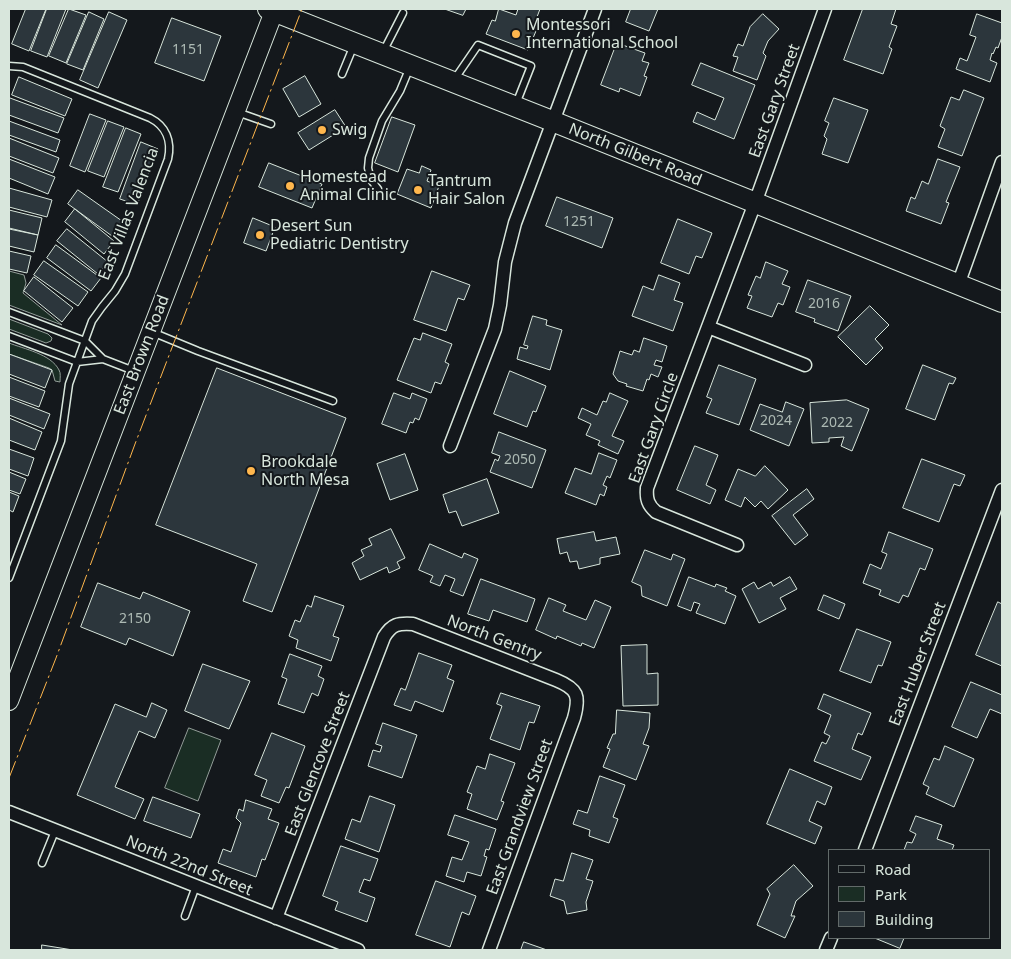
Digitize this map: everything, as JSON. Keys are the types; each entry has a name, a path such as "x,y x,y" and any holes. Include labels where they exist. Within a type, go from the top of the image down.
{"main road":[{"name":"North Gilbert Road","path":"272,10 1002,302"},
{"name":"East Brown Road","path":"9,702 236,111 272,10"}],"street":[{"path":"450,446 495,329 500,305 504,262 511,235 594,9"},
{"name":"East Gary Street","path":"755,203 825,9"},
{"path":"958,285 1002,162"},
{"name":"East Gary Circle","path":"737,545 656,512 647,502 646,495 649,481 755,203"},
{"path":"708,327 805,365"},
{"name":"East Huber Street","path":"864,849 1002,490"},
{"name":"North Gentry","path":"395,625 403,623 421,627 556,680 576,694"},
{"name":"East Glencove Street","path":"276,918 384,636 395,625"},
{"name":"East Grandview Street","path":"489,950 574,718 577,701 576,694"},
{"name":"North 22nd Street","path":"9,812 358,950"}],"lane":[{"path":"382,54 403,13"},
{"path":"342,74 354,44"},
{"path":"452,82 478,45 531,66 514,107"},
{"name":"East Villas Valencia","path":"9,66 23,67 150,118 161,125 170,145 168,159 125,274 115,291 92,321 69,384 61,441 9,578"},
{"path":"378,189 370,180 369,158 382,121 400,91 410,66"},
{"path":"236,111 271,124"},
{"path":"9,312 85,341 103,359 135,372"},
{"path":"150,331 198,351 333,401"},
{"path":"9,336 77,362 103,359"},
{"path":"42,863 55,830"},
{"path":"185,916 196,886"}],"green space":[{"path":"9,271 24,275 26,283 23,293 62,325 9,305"},
{"path":"9,319 48,334 52,338 51,341 46,343 9,329"},
{"path":"9,343 50,360 60,371 60,382 55,381 52,370 49,368 9,354"},
{"path":"189,728 221,740 198,801 165,788"}],"building":[{"path":"26,9 46,9 29,51 12,44"},
{"path":"47,9 66,9 47,57 31,51"},
{"path":"69,9 86,15 66,63 49,56"},
{"path":"445,9 466,9 463,15"},
{"path":"499,9 516,15 518,9 540,9 531,29 536,31 528,50 486,34 492,20 495,21"},
{"path":"631,9 658,9 649,31 626,22"},
{"path":"863,9 896,9 891,24 897,26 889,47 892,49 883,74 844,60"},
{"path":"89,12 104,19 83,70 67,64"},
{"path":"109,12 127,20 98,88 80,80"},
{"path":"763,14 779,29 768,41 763,53 766,56 757,80 733,71 738,57 733,56 738,44 743,46 750,27"},
{"path":"977,14 1002,23 1002,37 998,48 996,47 992,53 990,60 997,63 990,82 956,69 960,58 967,61 976,37 970,35"},
{"path":"172,18 221,36 204,81 155,63"},
{"path":"617,43 645,53 642,61 649,63 644,76 647,77 640,96 620,88 619,92 601,85"},
{"path":"701,63 755,85 734,139 693,122 697,112 715,120 724,98 692,85"},
{"path":"305,76 321,104 299,117 283,89"},
{"path":"19,77 72,99 65,116 12,95"},
{"path":"964,90 984,98 962,156 938,147 945,129 940,126 951,97 959,100"},
{"path":"10,98 64,118 58,133 9,115"},
{"path":"834,98 868,110 848,163 822,154 827,139 824,136 829,123 825,121"},
{"name":"Swig","path":"335,110 346,127 309,150 298,133"},
{"path":"90,114 106,120 85,172 70,166"},
{"path":"392,117 415,125 398,172 375,163"},
{"path":"9,121 60,140 56,152 9,135"},
{"path":"108,121 124,127 104,177 88,171"},
{"path":"126,128 141,134 118,192 103,187"},
{"path":"9,138 59,158 53,173 9,156"},
{"path":"141,142 158,149 137,205 120,199"},
{"path":"9,159 55,177 48,194 9,178"},
{"path":"938,159 960,167 946,202 949,203 941,224 906,211 911,197 915,199 922,181 928,184"},
{"name":"Homestead Animal Clinic","path":"269,163 322,184 312,208 259,187"},
{"name":"Tantrum Hair Salon","path":"422,166 431,170 427,181 439,186 431,208 397,194 407,169 419,173"},
{"path":"9,188 52,200 47,217 9,207"},
{"path":"78,190 122,221 112,236 68,204"},
{"path":"557,197 613,218 602,248 546,226"},
{"path":"75,209 114,241 104,254 65,222"},
{"path":"9,210 42,218 38,235 9,228"},
{"name":"Desert Sun Pediatric Dentistry","path":"253,218 275,227 266,251 244,243"},
{"path":"678,219 712,233 702,258 696,256 689,274 661,263"},
{"path":"9,229 38,235 34,252 9,246"},
{"path":"67,229 108,262 98,274 57,241"},
{"path":"56,245 101,278 91,291 47,258"},
{"path":"9,251 31,256 27,273 9,269"},
{"path":"44,261 88,292 78,306 34,275"},
{"path":"766,262 788,271 782,284 790,287 783,305 778,303 772,317 747,308 752,296 748,295 756,276 760,278"},
{"path":"432,271 470,285 464,300 458,298 446,331 414,320"},
{"path":"659,275 680,283 674,300 683,303 673,331 632,316 643,286 653,290"},
{"path":"34,277 73,308 62,322 24,291"},
{"path":"808,280 851,296 838,331 814,322 815,319 796,312"},
{"path":"870,306 889,325 875,339 883,348 866,365 838,337"},
{"path":"533,316 547,320 546,325 562,330 550,370 517,359 520,347 527,349 528,346 524,345"},
{"path":"423,333 452,344 445,362 449,364 441,384 435,382 431,393 397,380 414,338 420,340"},
{"path":"644,338 667,346 662,362 656,360 654,365 662,367 658,377 651,374 643,391 626,386 627,384 618,381 613,374 620,351 632,355 634,350 639,352"},
{"path":"9,354 52,370 45,388 9,374"},
{"path":"719,365 756,379 739,425 706,413 712,399 707,397"},
{"path":"923,365 956,378 953,384 949,383 935,420 906,409"},
{"name":"Brookdale North Mesa","path":"217,368 346,418 272,612 243,601 257,564 156,525"},
{"path":"510,371 546,386 536,412 533,411 527,427 494,414"},
{"path":"9,377 45,391 39,407 9,396"},
{"path":"394,393 410,399 412,393 427,399 419,420 415,418 413,423 410,422 406,433 382,424"},
{"path":"610,393 628,401 612,436 624,441 618,454 598,445 600,441 586,435 591,424 578,418 582,408 597,415 603,401 606,402"},
{"path":"9,398 50,414 44,429 9,415"},
{"path":"847,400 869,409 852,451 841,446 844,437 829,438 829,442 812,443 810,403"},
{"path":"786,402 804,409 789,446 750,430 760,404 782,412"},
{"path":"9,418 42,432 35,450 9,440"},
{"path":"499,432 546,450 532,488 490,472 495,459 498,461 500,456 492,453"},
{"path":"695,446 718,455 706,485 716,490 710,504 677,490"},
{"path":"9,449 34,458 28,476 9,469"},
{"path":"599,453 617,460 610,478 607,476 603,485 607,487 604,496 600,494 596,505 565,493 575,468 591,474"},
{"path":"405,454 418,490 390,500 377,464"},
{"path":"922,459 965,475 960,486 954,484 939,522 903,508"},
{"path":"765,466 788,490 768,509 761,501 755,507 745,497 741,507 725,500 738,469 755,476"},
{"path":"9,472 26,479 20,494 9,490"},
{"path":"487,479 499,513 462,526 456,511 449,513 443,495"},
{"path":"807,489 814,499 793,515 808,535 795,545 772,516"},
{"path":"9,492 19,496 13,512 9,510"},
{"path":"391,529 405,558 397,562 400,568 389,573 387,567 360,580 352,563 364,556 361,550 372,545 369,539"},
{"path":"594,532 596,541 616,537 620,554 600,558 600,564 579,569 577,561 570,562 567,552 560,554 557,539"},
{"path":"889,532 933,549 925,570 920,568 908,597 903,595 899,603 879,595 881,590 863,583 870,564 881,569 887,554 882,552"},
{"path":"430,544 462,558 464,553 478,559 463,596 450,591 455,579 445,575 440,586 430,582 433,576 419,570"},
{"path":"645,550 671,560 673,554 685,559 667,606 642,596 641,586 632,582"},
{"path":"689,577 715,587 716,584 727,588 725,591 736,596 725,624 696,613 700,604 694,602 691,611 678,606"},
{"path":"790,577 797,589 780,598 786,609 759,623 742,589 754,582 758,589 771,582 773,586"},
{"path":"481,579 535,599 527,622 493,610 489,621 468,614"},
{"path":"98,583 140,599 143,592 190,611 173,656 129,638 126,645 81,627"},
{"path":"824,595 845,604 839,619 818,610"},
{"path":"315,596 344,606 333,636 339,638 331,661 296,648 298,640 289,636 295,620 300,622 307,605 311,607"},
{"path":"549,598 566,605 563,611 586,620 595,600 611,607 594,648 582,643 581,646 557,636 556,639 536,630"},
{"path":"998,602 1002,604 1002,666 976,655"},
{"path":"857,629 891,642 882,666 878,665 871,683 840,671"},
{"path":"647,645 647,674 658,673 658,705 623,706 621,646"},
{"path":"419,653 452,665 447,678 454,681 443,712 415,701 411,711 394,705 401,688 405,690"},
{"path":"290,654 322,666 318,676 324,679 318,696 312,693 304,713 278,704 287,679 282,677"},
{"path":"203,664 250,681 229,729 185,711"},
{"path":"971,682 1002,695 1002,714 990,709 977,738 952,727"},
{"path":"501,693 540,706 534,723 529,722 520,750 490,739 502,706 497,704"},
{"path":"824,694 871,713 862,735 858,733 852,749 871,757 861,780 814,761 822,742 826,744 830,736 824,733 831,715 818,709"},
{"path":"152,703 167,710 155,738 139,731 115,787 144,799 135,819 77,795 115,704 146,717"},
{"path":"617,710 650,713 649,728 643,744 649,746 636,780 603,767 610,749 607,748 613,734 615,734"},
{"path":"383,723 417,735 402,778 368,766 373,750 380,752 382,746 376,744"},
{"path":"272,733 305,746 289,788 286,787 279,803 261,796 267,780 255,775"},
{"path":"945,746 974,759 954,807 926,794 929,787 923,784 934,758 939,760"},
{"path":"490,754 515,763 501,801 504,802 497,820 467,809 472,794 467,792 477,766 485,769"},
{"path":"790,769 832,787 825,805 817,801 809,821 822,827 815,844 767,824"},
{"path":"600,776 625,785 613,817 618,819 609,843 589,836 590,830 573,824 578,810 587,813"},
{"path":"370,796 395,805 379,852 345,839 352,819 360,822"},
{"path":"153,797 200,814 191,838 144,821"},
{"path":"246,800 272,809 268,819 279,823 265,860 262,859 256,877 218,863 223,849 231,852 241,823 236,818 239,809 243,811"},
{"path":"455,815 496,829 489,850 486,849 484,856 487,857 481,876 467,872 464,882 446,876 452,857 462,860 469,842 448,835"},
{"path":"916,816 942,825 937,839 954,845 952,849 904,849 907,842 912,843 916,834 910,831"},
{"path":"341,846 378,859 370,881 364,879 359,892 375,898 367,922 335,910 338,902 323,896"},
{"path":"572,853 593,860 586,879 593,881 586,902 587,910 567,914 564,901 550,896 555,879 563,881"},
{"path":"794,865 813,886 796,901 791,916 795,916 785,938 757,925 770,894 767,889"},
{"path":"436,881 476,896 469,915 462,912 450,947 416,935"},
{"path":"878,939 904,939 900,948"},
{"path":"524,942 547,950 521,950"},
{"path":"42,945 73,950 42,950"}],"power":[{"path":"9,778 302,9"}],"place":[{"name":"Montessori International School","path":"516,34"},
{"name":"Swig","path":"322,130"},
{"name":"Homestead Animal Clinic","path":"290,186"},
{"name":"Tantrum Hair Salon","path":"418,190"},
{"name":"Desert Sun Pediatric Dentistry","path":"260,235"},
{"name":"Brookdale North Mesa","path":"251,471"}]}
